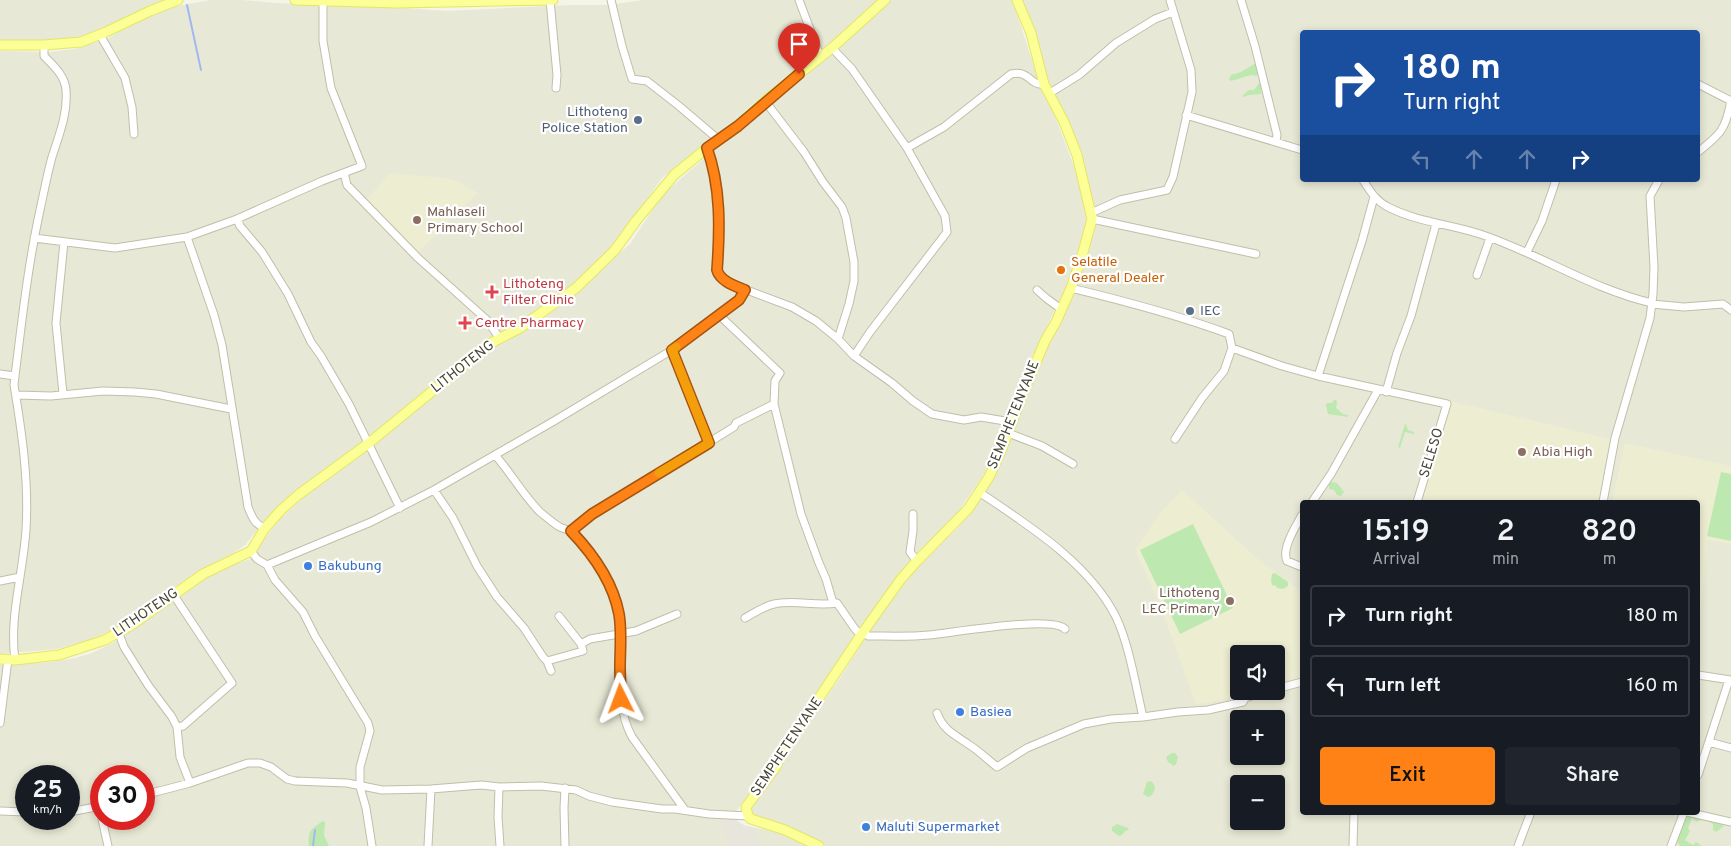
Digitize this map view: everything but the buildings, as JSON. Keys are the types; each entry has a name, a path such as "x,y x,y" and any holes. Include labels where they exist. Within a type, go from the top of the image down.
{"main road":[{"path":"0,45 44,46 81,42 178,0"},
{"path":"295,0 397,2 551,0"},
{"name":"LITHOTENG","path":"7,659 59,655 105,640 133,624 203,574 251,551 265,528 298,494 369,444 479,352 520,328 576,288 614,250 674,175 832,48 885,0"},
{"name":"SEMPHETENYANE","path":"748,816 746,807 774,768 862,633 901,579 951,528 968,509 979,492 1002,451 1011,422 1045,341 1071,288 1084,250 1091,216 1077,155 1064,122 1044,84 1031,34 1017,0"},
{"path":"748,816 751,819 785,830 819,846"}],"street":[{"path":"551,0 557,75 556,88"},
{"path":"610,0 632,79 647,81 719,140"},
{"path":"799,0 820,56"},
{"path":"1091,216 1120,200 1167,190 1173,177 1192,92 1192,81 1191,70 1170,0"},
{"path":"1241,0 1255,46 1277,135 1276,141"},
{"path":"34,238 115,248 187,237 237,219 322,181 362,166 332,88 323,41 323,1"},
{"path":"1050,94 1079,75 1116,43 1155,19 1173,12"},
{"path":"100,35 127,86 132,107 134,134"},
{"path":"0,723 7,659 12,641 26,531 27,488 15,376 26,284 34,238 52,158 66,109 64,79 54,65 44,56 44,46"},
{"path":"832,48 852,69 907,148 945,216 947,232 870,332 854,356"},
{"path":"907,148 944,127 1011,74 1020,72 1029,77 1034,83 1044,84"},
{"path":"1700,85 1731,100 1726,124 1716,138 1700,150"},
{"path":"765,101 804,152 842,207 846,218 854,262 854,281 838,338"},
{"path":"1186,115 1300,149"},
{"path":"707,148 714,167 717,186 719,218 718,275 745,290 792,306 816,321 838,338 854,356 932,414 964,420 981,417 1011,422"},
{"path":"344,173 347,185 418,258 487,320 500,339"},
{"path":"1364,182 1374,197 1388,207 1436,224 1479,234 1526,252 1546,263 1595,283 1652,303 1684,307 1727,304 1731,310"},
{"path":"1526,252 1542,221 1555,182"},
{"path":"1603,500 1615,438 1647,327 1652,303 1654,267 1650,196 1657,182"},
{"path":"1318,376 1362,241 1374,197"},
{"path":"1091,216 1256,254"},
{"path":"237,219 240,226 262,252 288,294 311,342 321,356 369,444 400,508"},
{"path":"1232,348 1282,366 1386,392 1397,353 1411,316 1436,224"},
{"path":"187,237 214,315 222,345 248,507 254,521 265,528"},
{"path":"1477,275 1490,238"},
{"path":"63,394 56,323 64,242"},
{"path":"1071,288 1145,306 1230,334 1232,348 1224,371 1202,398 1175,439"},
{"path":"267,565 371,522 434,490 495,455 672,350 739,300 745,290"},
{"path":"1037,290 1061,309"},
{"path":"719,315 780,373 775,380 774,404 801,514 818,563 826,578 833,604"},
{"path":"672,350 709,443"},
{"path":"0,374 15,376"},
{"path":"1313,500 1331,474 1378,390"},
{"path":"16,395 51,396 102,391 135,392 156,394 231,409"},
{"name":"SELESO","path":"1386,392 1447,404 1418,500"},
{"path":"571,531 592,514 709,443 734,427 736,423 774,404"},
{"path":"1008,433 1042,446 1073,464"},
{"path":"495,455 539,511 558,526 571,531 587,548 609,582 616,598 619,615 622,715 632,737 685,810"},
{"path":"434,490 453,518 477,566 497,597 524,628 543,658 547,661 551,671"},
{"path":"979,492 1054,546 1087,577 1110,607 1120,629 1144,717"},
{"path":"914,514 910,552 917,561"},
{"path":"1300,518 1295,526 1285,557 1287,561 1300,566"},
{"path":"251,551 267,565 275,580 303,612 315,636 368,723 370,731 362,758 360,787 366,808 372,846"},
{"path":"0,581 20,577"},
{"path":"173,594 232,683 183,726 177,727"},
{"path":"745,618 771,604 780,602 826,605 837,602 855,629 868,636 928,636 975,629 1046,624 1058,625 1065,629"},
{"path":"581,644 590,639 636,631 677,614"},
{"path":"547,661 583,651 581,644 559,616"},
{"path":"118,631 124,647 177,727 180,757 190,783"},
{"path":"1700,675 1730,680 1700,769"},
{"path":"1285,687 1300,683"},
{"path":"937,714 940,723 997,767 1027,748 1084,724 1208,710 1243,702 1244,700"},
{"path":"1709,742 1731,748"},
{"path":"155,792 248,764 260,763 271,767 287,779 295,781 347,784 382,790 480,785 499,787 541,786 576,790 589,796 612,802 709,814 748,816"},
{"path":"499,787 498,817 500,846"},
{"path":"565,788 565,846"},
{"path":"428,846 431,789"},
{"path":"0,811 15,812"},
{"path":"1353,846 1354,815"},
{"path":"1518,846 1530,815"},
{"path":"1671,846 1684,815"},
{"path":"1699,815 1731,822"},
{"path":"105,830 108,846"}],"shaded area":[{"path":"0,0 167,0 101,31 70,39 38,42 0,40"},
{"path":"211,0 448,11 609,5 643,0 883,0 823,50 784,78 747,109 727,130 662,178 601,260 572,287 519,325 491,338 466,357 385,424 359,449 266,519 245,545 182,582 113,630 89,640 57,649 0,654 0,51 48,52 75,49 109,38 135,22 171,7"},
{"path":"889,0 1012,0 1041,89 1054,114 1083,195 1087,219 1076,259 1063,293 1022,377 999,445 986,471 950,524 909,562 771,763 738,809 733,813 734,819 745,826 775,831 807,846 0,846 0,665 51,662 92,653 113,643 197,584 222,569 253,558 258,547 281,518 303,498 478,358 539,322 564,303 630,244 659,200 670,188"},
{"path":"1021,0 1731,0 1731,846 826,846 810,836 754,815 751,812 752,806 844,672 881,613 928,554 956,530 988,487 1004,455 1024,395 1080,275 1087,255 1096,216 1082,157 1048,81"},
{"name":"Mahlaseli Primary School","path":"390,173 446,178 459,182 478,193 417,253 401,240 367,199"},
{"path":"524,283 532,288 509,315 500,308"},
{"name":"Abia High","path":"1450,401 1610,439 1598,500 1422,500"},
{"path":"1625,443 1731,466 1731,544 1708,540 1701,609 1700,500 1612,500"},
{"name":"Lithoteng LEC Primary","path":"1182,490 1258,559 1300,590 1300,681 1285,685 1285,645 1230,645 1230,698 1196,704 1162,610 1135,550 1160,513"},
{"path":"734,819 745,826 753,827 760,846 730,846 719,820"}],"green space":[{"path":"1254,64 1257,65 1258,74 1256,76 1251,75 1231,81 1229,79 1231,75 1241,72"},
{"path":"1259,83 1261,85 1261,94 1242,96 1249,90 1254,90"},
{"path":"1334,400 1337,402 1336,408 1343,414 1348,415 1348,417 1328,414 1327,403 1332,403"},
{"path":"1405,424 1408,430 1414,432 1414,434 1405,432 1400,448 1398,447"},
{"path":"1721,472 1731,474 1731,541 1707,536"},
{"path":"1331,482 1337,483 1344,492 1341,496 1337,495 1334,490 1329,489"},
{"path":"1193,524 1233,608 1180,634 1140,550"},
{"path":"1275,573 1288,582 1288,586 1283,589 1277,588 1275,585 1273,586 1271,582 1272,574"},
{"path":"1175,753 1178,757 1174,766 1168,762 1166,757"},
{"path":"1151,781 1155,788 1151,796 1148,797 1143,794 1147,782"},
{"path":"1685,815 1723,821 1723,827 1716,832 1713,830 1713,824 1703,820 1697,822 1692,818 1688,828 1690,831 1685,840 1693,845 1696,842 1702,846 1680,846 1676,840 1677,835 1681,833 1680,830"},
{"path":"323,821 325,822 324,835 329,846 309,846 309,834 315,826"},
{"path":"1117,824 1129,830 1119,836 1112,831 1112,827"}],"waterway":[{"path":"187,5 201,70"},
{"path":"313,846 315,830"}],"slow traffic":[{"path":"659,473 709,443 672,350 676,347"}],"place":[{"name":"Lithoteng Police Station","path":"638,120"},
{"name":"Mahlaseli Primary School","path":"417,220"},
{"name":"Selatile General Dealer","path":"1061,270"},
{"name":"Lithoteng Filter Clinic","path":"492,292"},
{"name":"IEC","path":"1190,311"},
{"name":"Centre Pharmacy","path":"465,323"},
{"name":"Abia High","path":"1522,452"},
{"name":"Bakubung","path":"308,566"},
{"name":"Lithoteng LEC Primary","path":"1230,601"},
{"name":"Basiea","path":"960,712"},
{"name":"Maluti Supermarket","path":"866,827"}],"route":[{"path":"621,699 620,633 616,598 609,582 587,548 571,531 592,514 709,443 672,350 739,300 745,290 718,275 719,218 717,186 714,167 707,148 738,126 765,101 799,74"}]}
